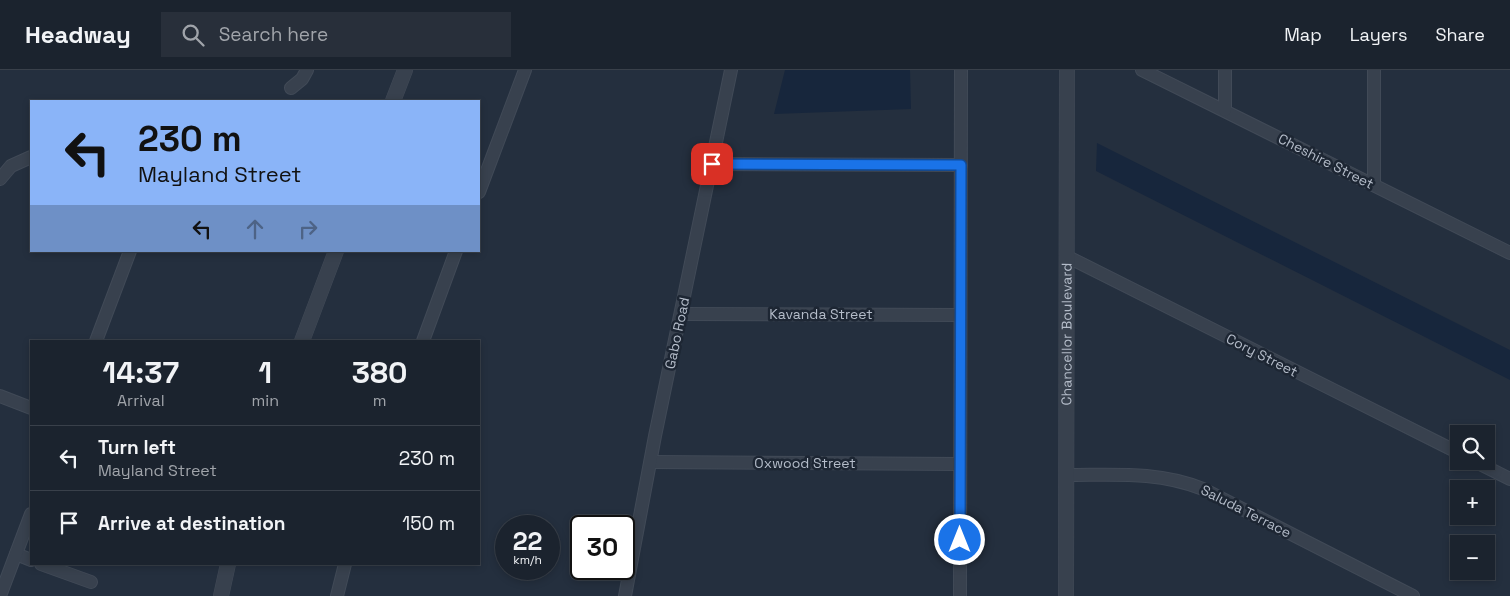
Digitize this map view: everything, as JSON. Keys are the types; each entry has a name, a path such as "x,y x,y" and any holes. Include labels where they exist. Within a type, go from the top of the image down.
{"street":[{"path":"291,88 302,79 307,70"},
{"path":"393,100 405,70"},
{"path":"480,189 525,70"},
{"name":"Gabo Road","path":"625,596 731,70"},
{"path":"960,596 961,70"},
{"name":"Chancellor Boulevard","path":"1066,596 1067,70"},
{"name":"Cheshire Street","path":"1142,70 1510,253"},
{"path":"1225,70 1225,110"},
{"path":"1374,70 1374,185"},
{"path":"0,178 11,166 30,157"},
{"path":"712,164 961,165"},
{"path":"96,340 130,252"},
{"path":"302,340 336,252"},
{"path":"422,340 456,252"},
{"name":"Cory Street","path":"1066,256 1450,449"},
{"name":"Kavanda Street","path":"681,314 960,315"},
{"path":"0,396 30,408"},
{"name":"Oxwood Street","path":"651,462 960,464"},
{"path":"1492,470 1510,479"},
{"name":"Saluda Terrace","path":"1067,475 1158,476 1189,483 1413,596"},
{"path":"0,596 30,517"},
{"path":"16,554 30,560"},
{"path":"44,565 91,582"},
{"path":"221,596 228,565"},
{"path":"337,596 345,565"}],"water":[{"path":"785,70 910,70 911,109 774,114"},
{"path":"1097,143 1510,350 1510,380 1096,171"}],"route":[{"path":"712,164 961,165 960,540"}]}
